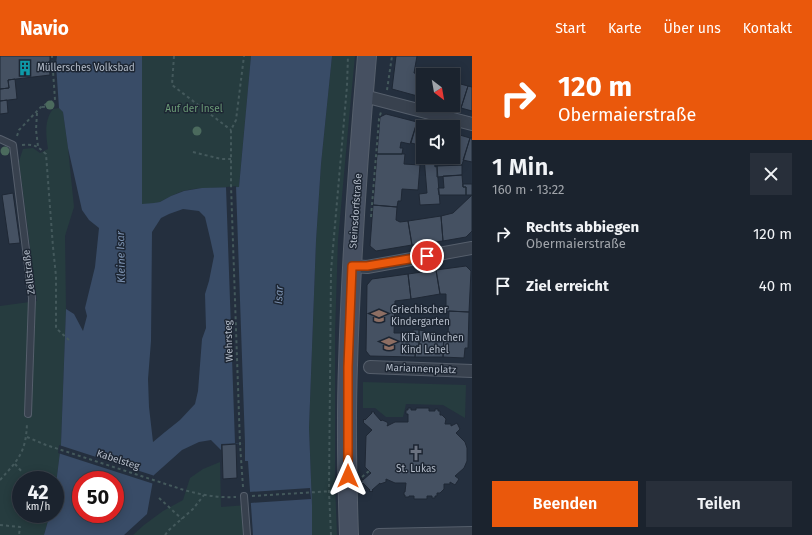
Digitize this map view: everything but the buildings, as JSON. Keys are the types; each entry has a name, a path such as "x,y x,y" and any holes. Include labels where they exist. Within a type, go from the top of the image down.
{"main road":[{"name":"Steinsdorfstraße","path":"348,535 348,367 352,266 367,56"}],"street":[{"path":"364,96 472,124"},
{"path":"352,266 367,266 472,248"},
{"name":"Mariannenplatz","path":"370,367 472,371"},
{"path":"379,535 472,533"}],"lane":[{"path":"0,139 13,145"},
{"name":"Zellstraße","path":"13,145 32,298 28,414"},
{"path":"246,496 247,535"}],"path":[{"path":"52,56 56,101 41,107 20,130 13,145 28,144 38,146 46,154 56,276 56,328 71,342"},
{"path":"174,56 172,85 231,130"},
{"path":"193,152 221,159 231,159 231,130 236,120 244,56"},
{"path":"331,535 329,491 332,271 347,86 348,56"},
{"path":"371,218 379,119 385,101 392,56"},
{"path":"41,107 53,106"},
{"path":"37,112 36,130 38,146"},
{"name":"Wehrsteg","path":"231,159 240,444 246,496"},
{"path":"0,480 15,464 23,450 27,437 28,414"},
{"name":"Kabelsteg","path":"27,437 46,445 184,490 204,495 224,497 329,491"},
{"path":"15,464 21,471"},
{"path":"363,477 369,472"},
{"path":"165,535 204,495"},
{"path":"159,498 182,519"},
{"path":"0,525 20,527 19,535"}],"green space":[{"name":"Auf der Insel","path":"142,56 251,56 239,187 203,188 183,191 160,202 153,204 141,204"},
{"path":"332,56 355,56 338,240 335,334 335,484 337,535 312,535 309,428 316,241 321,164"},
{"path":"59,108 63,112 74,207 65,236 66,309 61,444 58,471 12,471 12,523 47,523 44,535 0,535 0,306 37,301 19,161 23,149 33,148 40,153 48,149 46,134 47,123 53,109"},
{"path":"363,382 466,385 465,418 443,405 406,404 403,417 386,417 375,408 363,408"},
{"path":"220,462 221,507 247,505 250,535 133,535 163,511 183,500 190,478 203,469"}],"water":[{"path":"57,56 142,56 142,204 160,202 184,191 202,188 239,187 251,56 332,56 321,164 316,241 309,428 312,535 253,535 248,461 245,461 245,443 221,444 221,450 211,440 199,442 182,450 154,475 147,514 124,535 44,535 47,523 64,523 64,471 58,471 61,444 66,309 74,314 83,331 87,316 85,308 95,267 99,228 89,220 82,210 68,148 63,112 59,108 56,64","holes":["183,209 199,211 205,217 214,256 205,294 206,328 202,339 198,391 195,404 180,420 153,442 149,407 148,379 151,341 152,232 161,218 169,214"]}],"pier":[{"path":"236,186 245,443 235,443 226,187"},
{"path":"59,445 155,476 154,484 124,474 124,471 114,471 58,453"},
{"path":"310,488 311,499 250,503 249,492"}],"place":[{"name":"Müllersches Volksbad","path":"25,68"},
{"name":"Griechischer Kindergarten","path":"379,316"},
{"name":"KiTa München Kind Lehel","path":"389,344"},
{"name":"St. Lukas","path":"416,453"}],"route":[{"path":"348,476 348,367 352,266 367,266 427,256"}],"water label":[{"name":"Kleine Isar","path":"121,257"},
{"name":"Isar","path":"279,295"}]}
